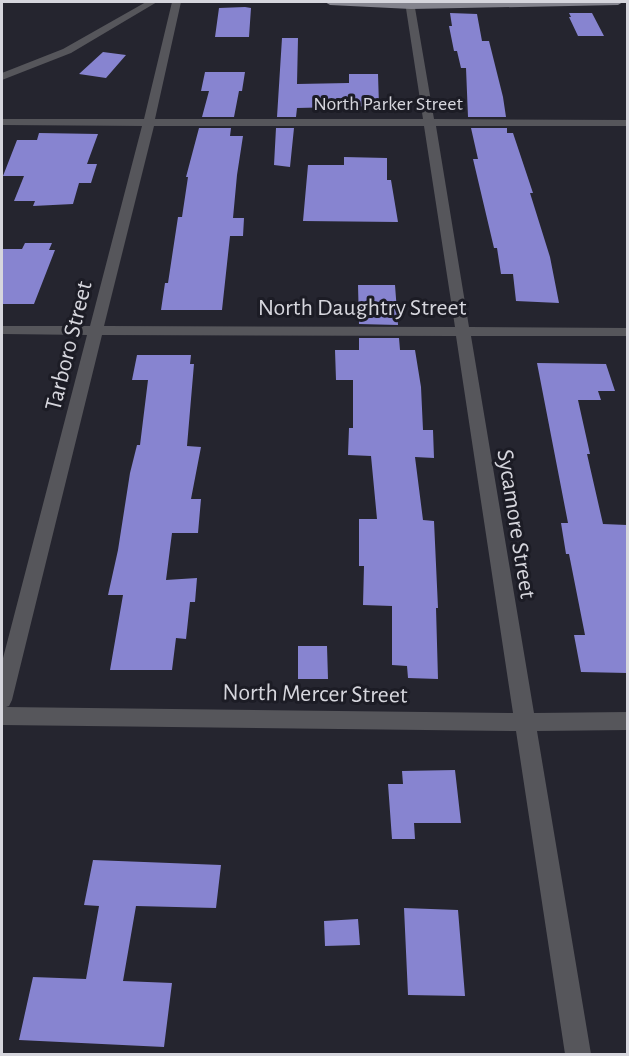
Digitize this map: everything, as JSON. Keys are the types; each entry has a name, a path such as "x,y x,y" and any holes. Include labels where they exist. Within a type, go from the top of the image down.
{"main road":[{"path":"330,2 411,4 618,2"}],"street":[{"path":"2,77 67,51 152,2"},
{"name":"Tarboro Street","path":"2,700 149,121 176,2"},
{"name":"Sycamore Street","path":"411,4 523,722 578,1054"},
{"name":"North Parker Street","path":"2,122 627,123"},
{"name":"North Daughtry Street","path":"2,330 627,332"},
{"name":"North Mercer Street","path":"2,716 523,722 627,721"}],"building":[{"path":"219,8 251,8 249,37 215,37"},
{"path":"450,13 477,14 482,41 489,41 506,117 468,117 466,68 461,68 457,51 454,51 449,26 452,26"},
{"path":"569,13 592,13 604,36 578,36"},
{"path":"282,38 298,38 297,84 349,83 349,74 378,74 379,106 297,108 296,117 277,117"},
{"path":"103,52 126,55 106,78 79,74"},
{"path":"205,72 245,72 234,117 202,117 209,91 201,91"},
{"path":"199,128 231,128 230,136 243,136 233,218 244,218 243,236 230,236 222,310 161,310 165,283 168,283 178,217 182,217 188,177 186,177"},
{"path":"276,128 294,128 290,167 274,165"},
{"path":"471,128 507,128 507,133 513,133 533,193 530,193 550,257 559,303 516,301 513,274 501,274 497,248 494,248 473,159 478,159"},
{"path":"39,133 98,134 87,164 97,164 91,183 79,183 73,204 33,206 35,201 14,201 24,176 3,176 17,140 37,140"},
{"path":"344,157 387,158 387,180 391,180 398,222 303,221 308,165 344,165"},
{"path":"25,243 52,243 49,250 55,250 34,304 2,304 2,249 22,249"},
{"path":"358,285 395,285 398,325 359,324"},
{"path":"359,338 399,338 400,350 415,350 421,387 423,430 433,430 434,458 415,457 423,520 434,521 438,679 408,678 407,666 392,665 392,606 363,605 364,566 359,566 359,519 377,519 371,456 348,455 349,428 353,428 353,380 336,380 335,350 359,350"},
{"path":"137,355 191,355 190,364 194,364 187,446 201,447 191,499 201,499 198,533 172,533 166,580 197,578 195,602 190,602 186,639 176,638 172,670 110,670 123,595 108,595 118,550 130,473 137,445 140,445 148,380 132,380"},
{"path":"537,363 606,364 615,391 598,391 601,400 578,400 590,454 587,454 603,524 627,525 627,673 581,672 574,635 585,635 569,554 566,554 561,523 568,523"},
{"path":"298,646 327,646 328,679 298,679"},
{"path":"455,770 461,823 414,823 415,839 392,839 388,784 403,784 402,771"},
{"path":"93,860 221,865 216,908 136,906 123,981 172,983 164,1047 19,1040 33,977 86,979 99,906 84,905"},
{"path":"404,908 458,910 465,996 408,995"},
{"path":"358,919 360,945 325,946 324,921"}]}
